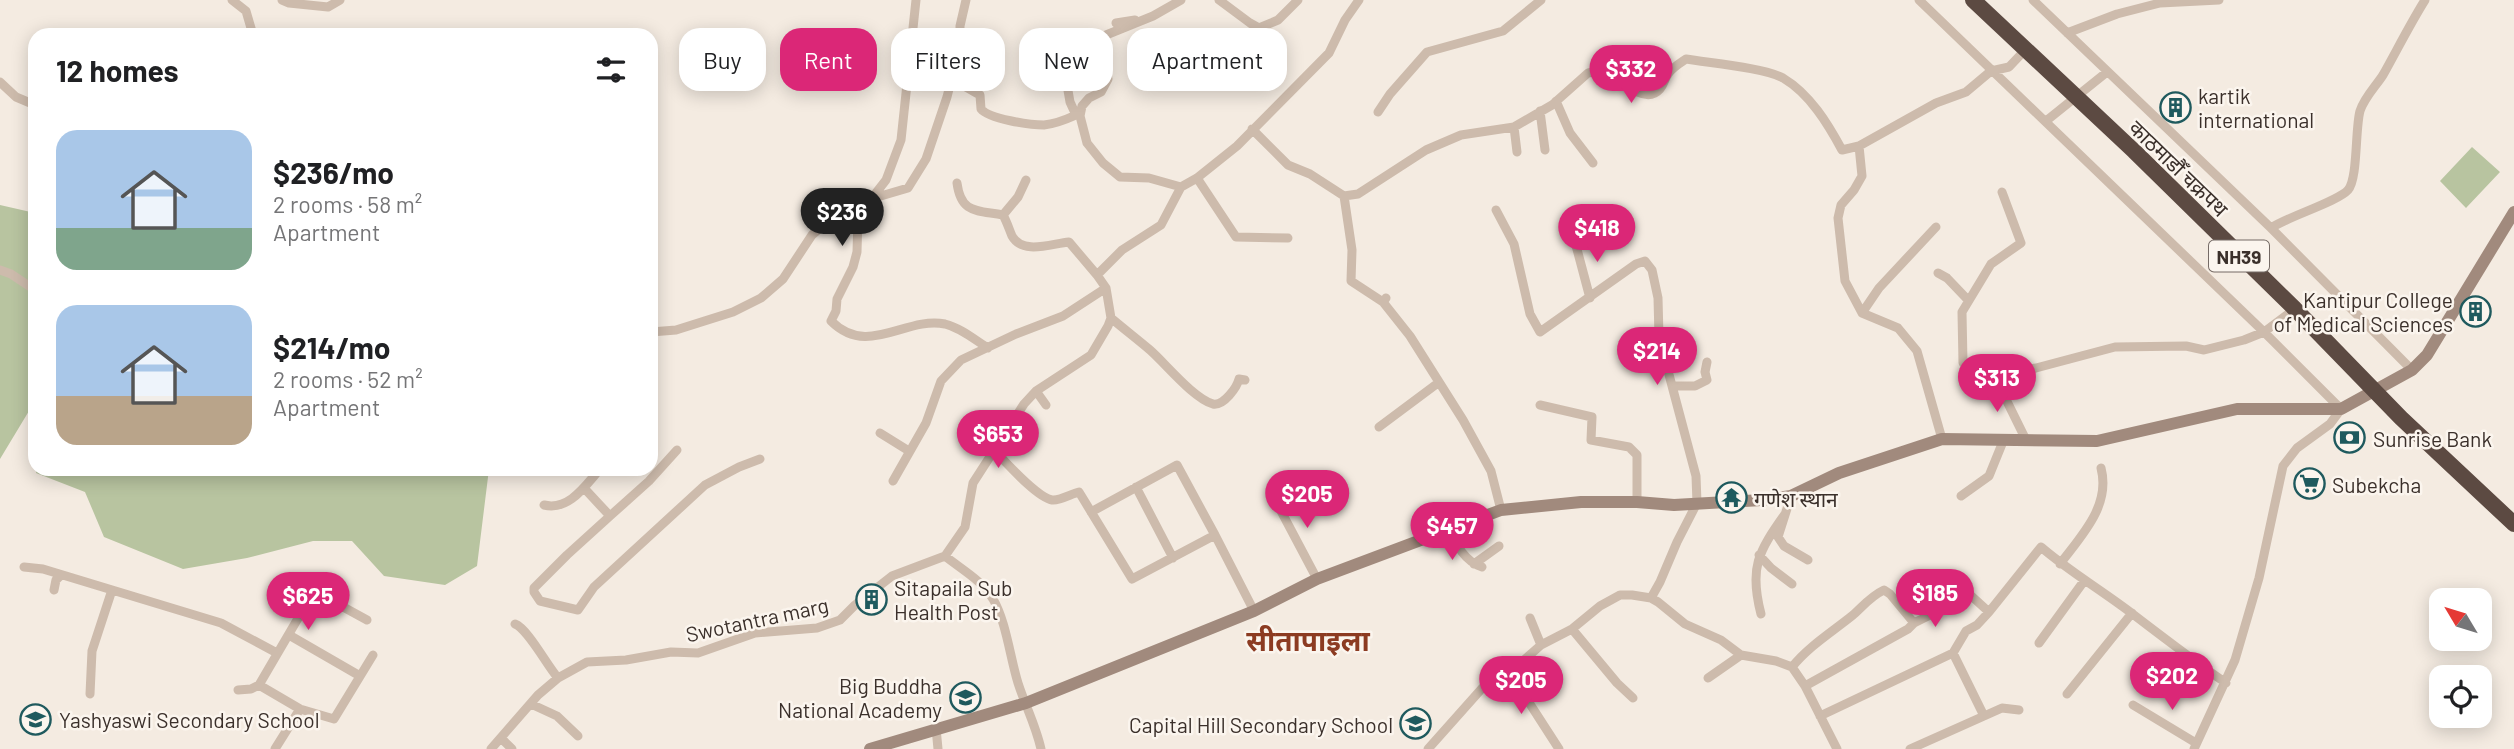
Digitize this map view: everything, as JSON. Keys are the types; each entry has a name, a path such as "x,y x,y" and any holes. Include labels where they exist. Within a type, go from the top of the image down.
{"highway":[{"name":"NH39","path":"1973,0 2074,97"},
{"name":"काठमाडाैँ चक्रपथ","path":"2074,97 2295,309 2401,418 2514,524"}],"main road":[{"path":"870,749 1026,704 1254,611 1317,579 1501,510 1581,502 1674,505 1791,496 1839,473 1942,439 2096,441 2238,408 2341,409 2413,370 2427,355 2514,212"}],"street":[{"path":"232,0 246,11 251,28"},
{"path":"282,0 328,7 340,0"},
{"path":"916,0 901,140 894,163 874,198 858,216 857,252 853,267 837,299 836,311 831,321 840,330 874,337 923,324 944,324 988,348"},
{"path":"960,28 966,0"},
{"path":"1078,116 1082,106 1089,98 1101,92 1108,79 1102,44 1106,35 1153,16 1181,0"},
{"path":"1219,0 1259,28 1278,20 1298,0"},
{"path":"1097,275 1122,250 1161,225 1181,187 1197,178 1237,146 1329,53 1345,20 1359,0"},
{"path":"1378,112 1427,52 1503,31 1541,0"},
{"path":"1920,0 2341,409 2330,424 2297,448 2283,466 2259,578 2235,660 2195,746 2133,705"},
{"path":"2033,0 2271,228 2413,370"},
{"path":"2067,33 2117,14 2160,3 2219,0"},
{"path":"2271,228 2285,219 2336,198 2349,189 2353,176 2360,109 2425,0"},
{"path":"1116,23 1153,16"},
{"path":"1344,197 1358,194 1426,150 1461,135 1514,127 1556,101 1588,73 1606,70 1640,94 1648,96 1655,93 1668,74 1686,59 1767,73 1783,78 1808,100 1828,124 1842,150 1859,146 1936,103 1966,92 1991,71 2009,68 2026,49"},
{"path":"2046,121 2107,72"},
{"path":"0,82 16,97 28,102"},
{"path":"658,331 676,330 733,312 761,298 783,279 812,235 852,201 908,188 926,159 948,91"},
{"path":"973,91 980,95 981,108 987,114 1024,124 1044,125 1078,116"},
{"path":"1068,91 1087,143 1102,163 1120,177 1149,178 1181,187"},
{"path":"1556,101 1570,133 1593,163"},
{"path":"1539,111 1545,150"},
{"path":"1514,127 1517,152"},
{"path":"1252,129 1288,165 1311,174 1344,197 1352,250 1351,281 1385,300 1410,336 1463,420 1491,471 1501,510"},
{"path":"1859,146 1862,176 1841,205 1838,218 1845,281 1862,313 1898,328 1917,351 1942,439"},
{"path":"1197,178 1236,237 1288,238"},
{"path":"1003,215 1018,197 1026,180"},
{"path":"957,184 959,199 968,209 1003,215"},
{"path":"2002,192 2021,243 1991,264 1962,312 1963,363 1977,371 1994,375 2036,368 2115,347 2186,346 2204,350 2264,332 2295,309"},
{"path":"1496,210 1514,244 1530,314 1540,332 1643,260 1652,270 1658,298 1659,337 1696,477 1697,503 1651,598"},
{"path":"1003,215 1013,237 1026,248 1069,242 1107,288 1111,318 1091,355 1036,391 1024,404 973,483 965,527 945,556 978,582 993,599 1002,619 1011,660 1041,749"},
{"path":"1862,313 1879,288 1936,227"},
{"path":"1574,238 1590,298"},
{"path":"0,270 28,286"},
{"path":"1938,273 1947,278 1968,300"},
{"path":"892,481 926,423 941,381 961,360 1063,316 1107,288"},
{"path":"1111,318 1189,387 1214,404 1227,398 1238,384 1238,379 1245,380"},
{"path":"1672,386 1695,386 1707,380 1707,362"},
{"path":"1994,375 2026,440"},
{"path":"1379,427 1438,383"},
{"path":"1036,391 1046,405"},
{"path":"1540,405 1592,417 1591,440 1629,447 1637,455 1637,502"},
{"path":"880,433 909,451"},
{"path":"1961,496 1989,476 2004,439"},
{"path":"993,449 1043,496 1054,500 1079,492 1132,579 1215,535"},
{"path":"658,471 677,450"},
{"path":"654,476 534,589 535,596 540,601 578,610 594,587 705,485 760,459"},
{"path":"1091,512 1177,465 1254,611"},
{"path":"2060,564 2094,519 2104,478 2101,468"},
{"path":"544,505 563,506 594,476"},
{"path":"1136,487 1173,558"},
{"path":"584,488 610,516"},
{"path":"1272,494 1317,579"},
{"path":"1791,496 1778,537 1784,546 1808,560"},
{"path":"1761,614 1755,587 1759,555 1785,514"},
{"path":"1451,529 1454,543 1478,566 1499,546"},
{"path":"1820,716 1953,653 1966,631 1977,625 1989,612 2041,547 2060,564 2226,684"},
{"path":"1759,555 1792,584"},
{"name":"Swotantra marg","path":"491,749 530,704 558,678 587,662 626,660 671,652 698,653 755,633 817,628 840,620 892,576 945,556"},
{"path":"24,567 43,569 221,623 277,653"},
{"path":"54,590 56,580 60,576"},
{"path":"2039,643 2084,581"},
{"path":"90,694 92,651 112,590"},
{"path":"1792,667 1800,656 1884,590 1914,623"},
{"path":"238,690 259,685 314,591 367,620"},
{"path":"1805,686 1952,604 1967,592 1989,612"},
{"path":"1428,749 1485,685 1514,669 1541,645 1572,629 1600,606 1620,595 1651,598 1685,624 1721,640 1741,655 1776,661 1792,667 1805,686 1837,749"},
{"path":"2067,694 2132,614"},
{"path":"1530,618 1541,645"},
{"path":"515,624 524,628 539,654 558,678"},
{"path":"1572,629 1633,698"},
{"path":"289,635 360,676"},
{"path":"1953,653 1984,716"},
{"path":"259,685 300,709 334,719 373,655"},
{"path":"1709,678 1741,655"},
{"path":"1514,669 1520,687 1559,749"},
{"path":"530,704 557,716 578,736"},
{"path":"1910,749 2002,708 2019,710"},
{"path":"275,749 300,709"},
{"path":"936,728 938,749"},
{"path":"502,739 512,749"}],"green space":[{"path":"2472,147 2500,172 2466,208 2440,181"},
{"path":"0,205 28,211 28,413 0,459"},
{"path":"44,476 488,476 477,566 445,585 384,576 352,541 313,541 247,558 183,569 104,537 85,492"}],"place":[{"name":"kartik international","path":"2175,107"},
{"name":"Kantipur College of Medical Sciences","path":"2476,311"},
{"name":"Sunrise Bank","path":"2350,438"},
{"name":"Subekcha","path":"2309,484"},
{"name":"गणेश स्थान","path":"1731,498"},
{"name":"Sitapaila Sub Health Post","path":"871,599"},
{"name":"Big Buddha National Academy","path":"965,697"},
{"name":"Yashyaswi Secondary School","path":"36,719"},
{"name":"Capital Hill Secondary School","path":"1416,724"}],"district":[{"name":"सीतापाइला","path":"1308,640"}]}
